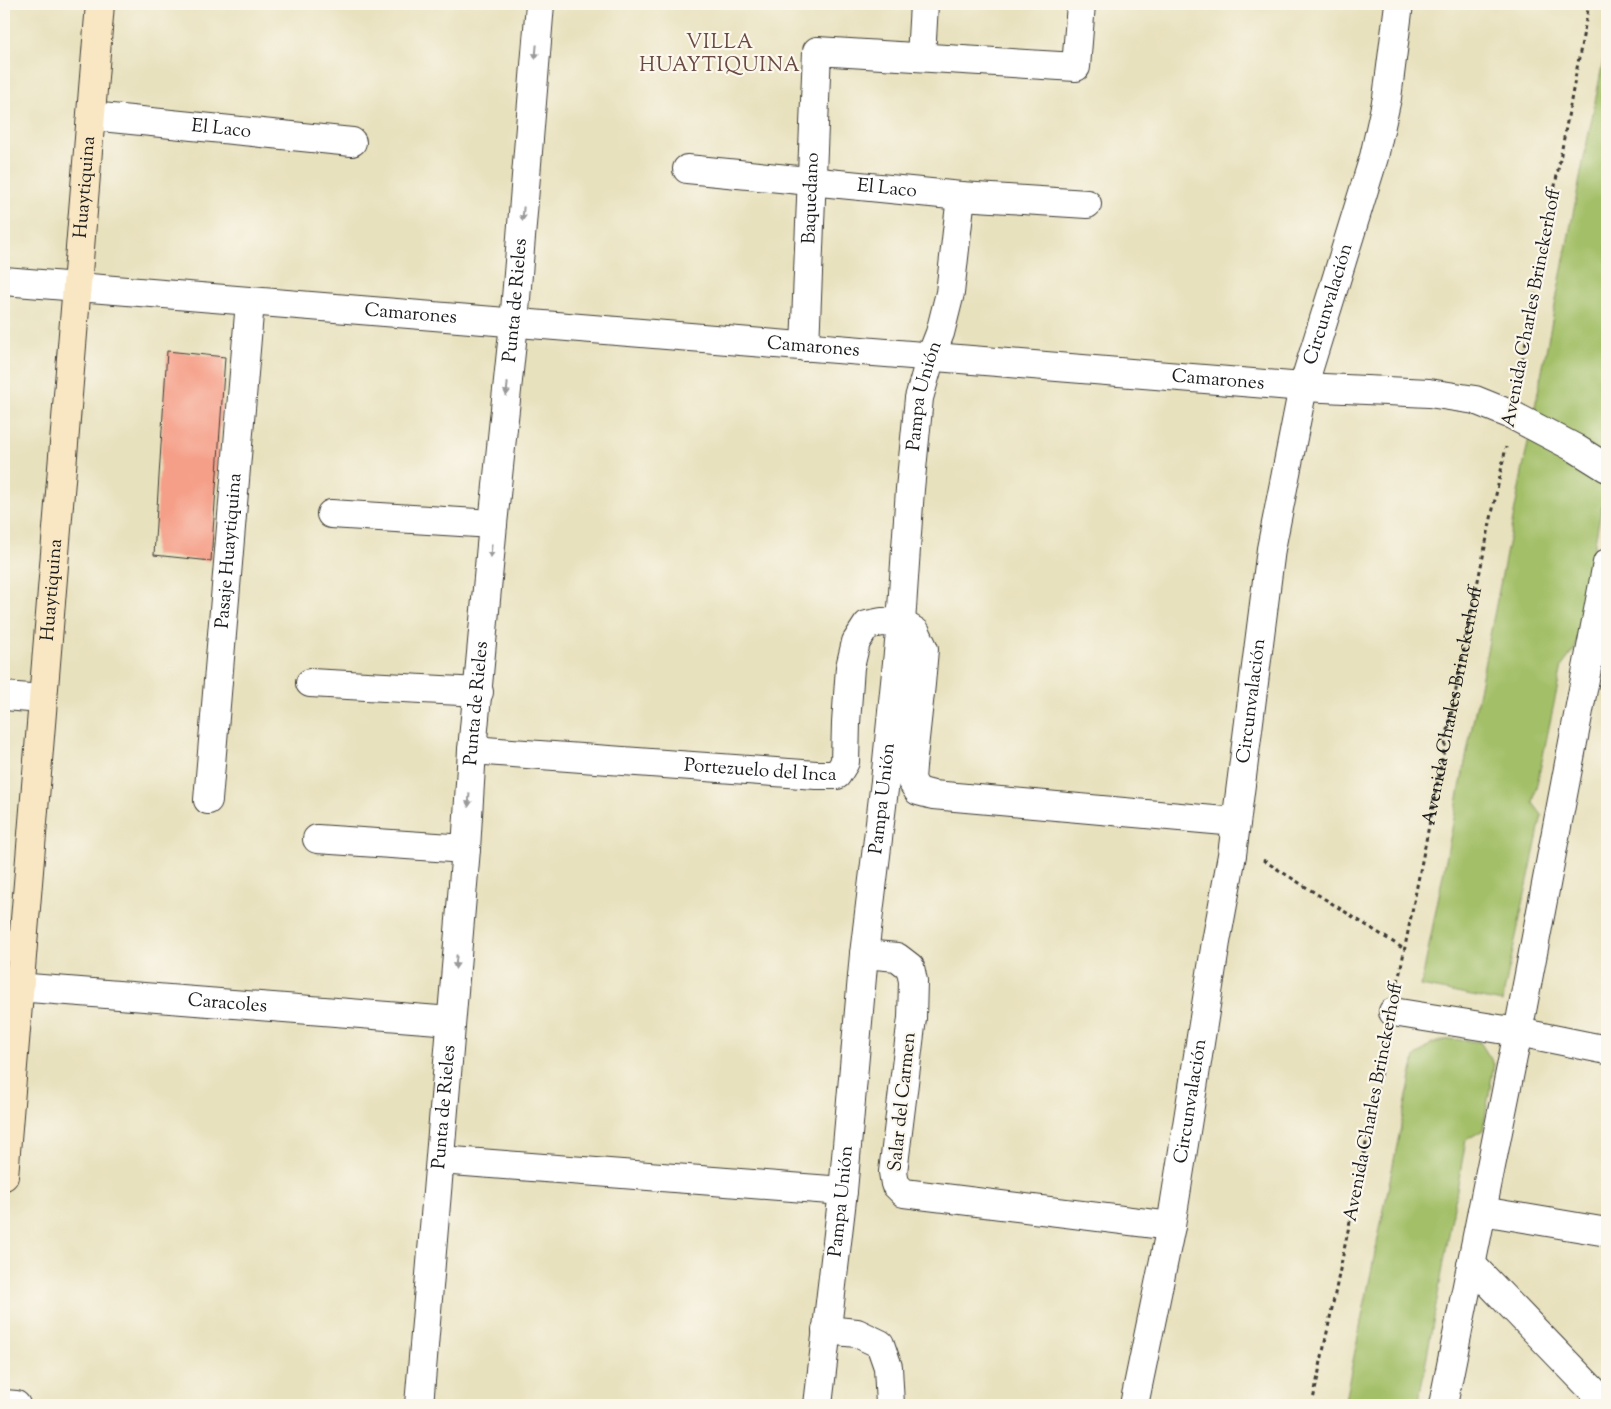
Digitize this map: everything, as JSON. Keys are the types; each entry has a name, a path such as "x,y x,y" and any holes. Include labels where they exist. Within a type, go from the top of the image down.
{"main road":[{"name":"Huaytiquina","path":"4,1176 11,987 43,699 100,4"}],"street":[{"name":"Punta de Rieles","path":"419,1405 466,848 472,750 514,323 540,4"},
{"path":"924,4 922,57 1076,67 1081,4"},
{"name":"Circunvalación","path":"1134,1405 1171,1226 1232,855 1271,548 1303,387 1374,157 1387,98 1399,4"},
{"name":"Baquedano","path":"805,347 817,51 922,57"},
{"name":"El Laco","path":"91,116 352,142"},
{"name":"El Laco","path":"687,169 961,196 1087,204"},
{"name":"Pampa Unión","path":"818,1405 842,1191 864,954 885,781 901,623 907,526 919,398 950,293 961,196"},
{"name":"Camarones","path":"4,282 1303,387 1429,393 1475,400 1512,415 1575,448 1607,468"},
{"name":"Pasaje Huaytiquina","path":"208,800 250,302"},
{"path":"331,514 493,524"},
{"path":"1443,1405 1518,1032 1598,657 1607,563"},
{"name":"Portezuelo del Inca","path":"472,750 837,775 845,762 850,667 856,642 867,625 882,622 901,623"},
{"path":"901,623 916,632 924,648 912,766 912,780 918,792 933,795 1236,822"},
{"path":"310,683 479,692"},
{"path":"4,696 43,699"},
{"path":"317,839 466,848"},
{"name":"Salar del Carmen","path":"864,954 897,957 910,967 913,981 912,1018 893,1172 895,1184 904,1193 1171,1226"},
{"name":"Caracoles","path":"11,987 451,1020"},
{"path":"1394,1012 1518,1032 1607,1050"},
{"path":"440,1160 842,1191"},
{"path":"1482,1210 1607,1232"},
{"path":"1471,1264 1607,1405"},
{"path":"826,1330 857,1333 880,1344 888,1367 890,1405"},
{"path":"4,1404 16,1405"}],"path":[{"name":"Avenida Charles Brinckerhoff","path":"1312,1405 1394,1012 1404,949 1512,415 1589,4"},
{"path":"1232,855 1261,859 1404,949"}],"green space":[{"path":"1607,41 1607,478 1575,649 1562,666 1533,803 1542,815 1502,1002 1421,986"},
{"path":"1450,1039 1480,1042 1494,1064 1483,1130 1466,1140 1418,1405 1344,1405 1415,1057 1432,1043"}],"building":[{"path":"167,351 225,357 211,561 154,555"}],"district":[{"name":"VILLA HUAYTIQUINA","path":"720,54"}]}
